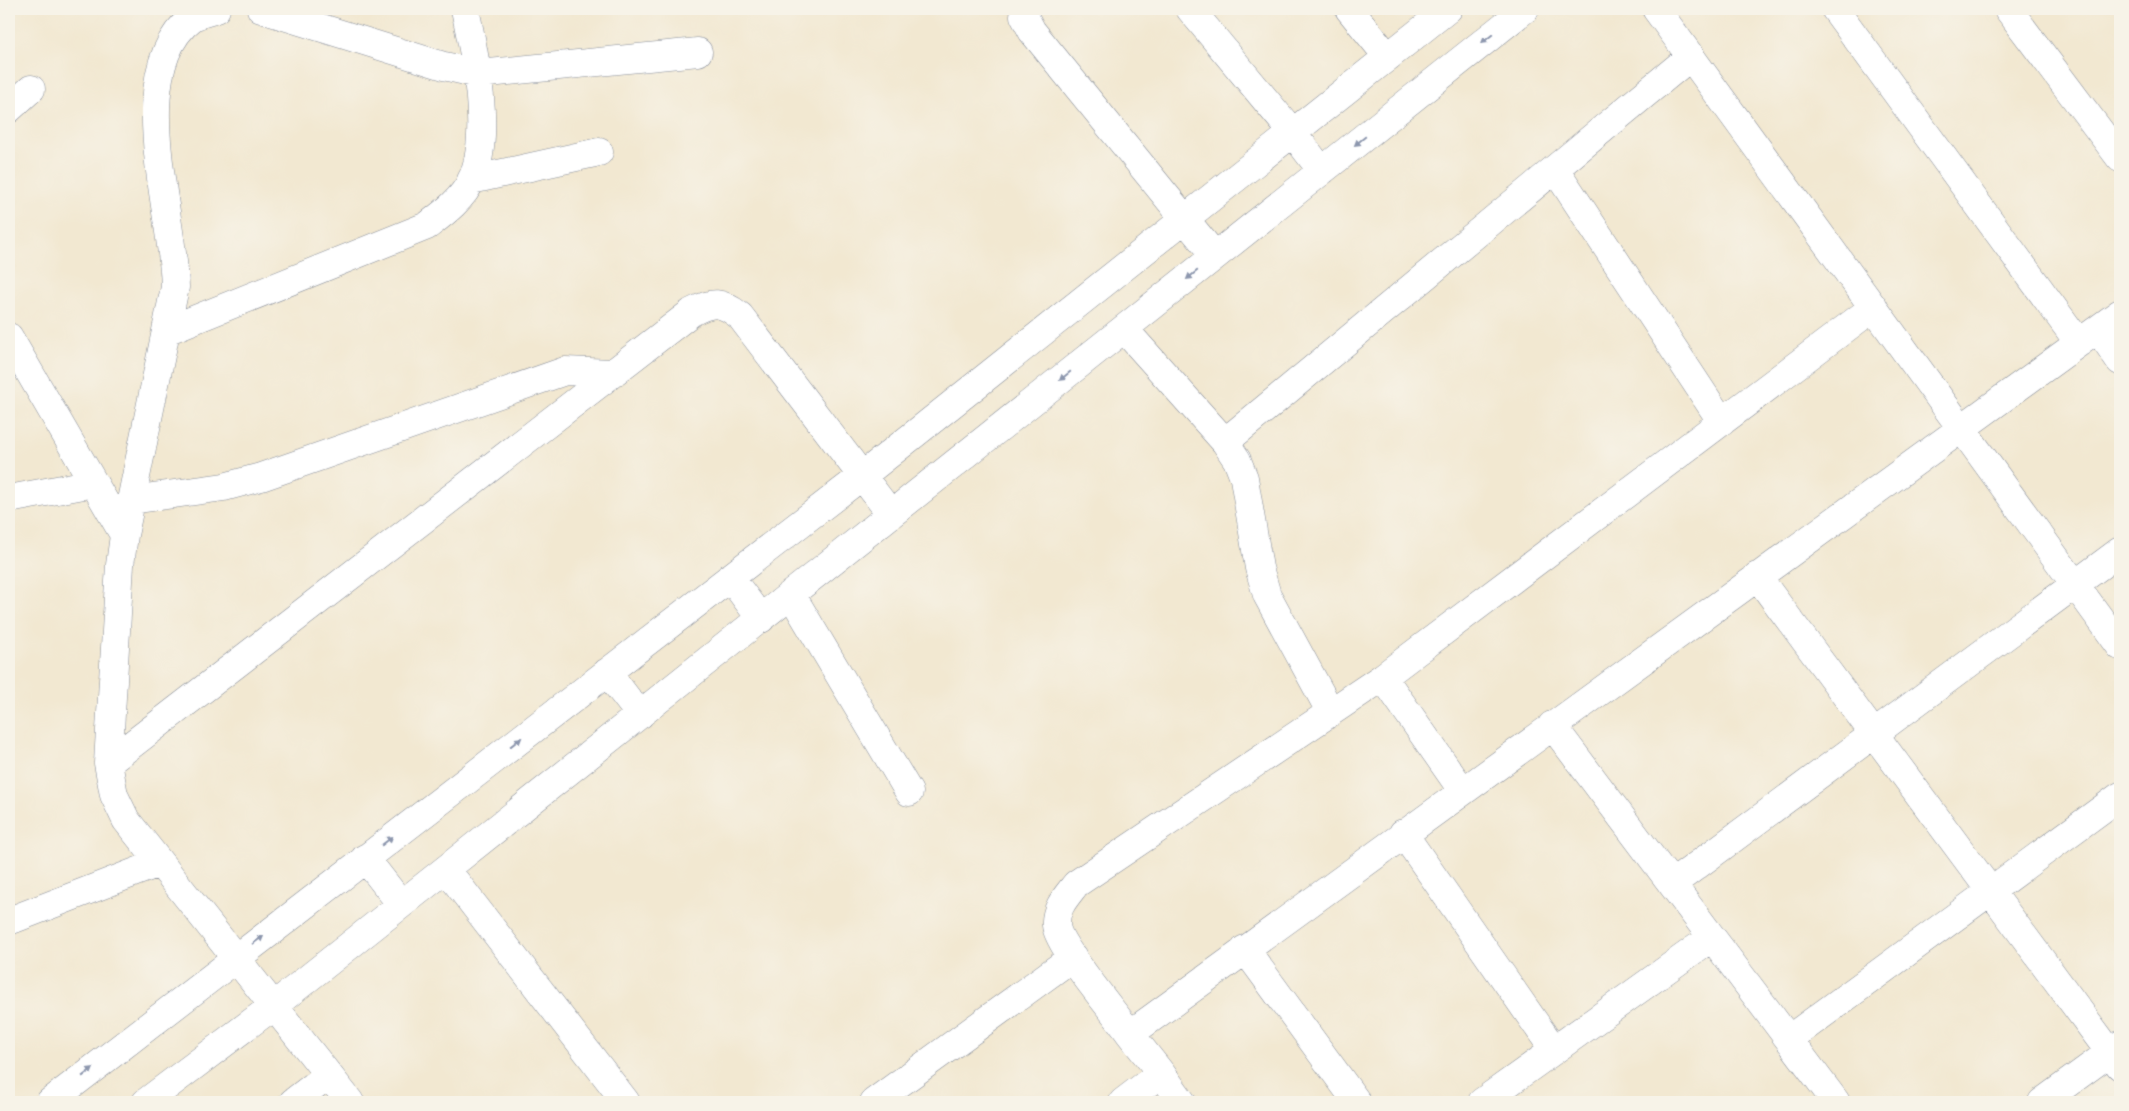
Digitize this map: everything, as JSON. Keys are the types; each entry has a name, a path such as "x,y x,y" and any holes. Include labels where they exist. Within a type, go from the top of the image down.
{"street":[{"path":"267,9 444,66 479,74 698,52"},
{"path":"166,331 427,226 452,206 471,180 480,153 479,74 465,9"},
{"path":"1025,9 1024,16 1032,31 1215,256"},
{"path":"1190,9 1293,133 1322,172"},
{"path":"1349,9 1388,57"},
{"path":"50,1102 862,476 1448,9"},
{"path":"146,1102 272,1007 1525,9"},
{"path":"1656,9 2120,646"},
{"path":"1835,9 2088,336 2120,361"},
{"path":"2008,9 2120,158"},
{"path":"199,12 176,36 164,58 154,100 159,159 174,260 175,287 124,535 108,763 114,795 126,820 272,1007 350,1102"},
{"path":"1225,442 1691,56"},
{"path":"9,109 31,89"},
{"path":"471,180 599,152"},
{"path":"1555,169 1722,422"},
{"path":"108,763 612,373 692,312 707,304 725,305 740,316 892,514"},
{"path":"1182,1102 1063,944 1056,926 1059,906 1076,884 1330,710 1383,677 1874,307"},
{"path":"1130,1034 1462,790 2120,313"},
{"path":"1124,329 1225,442 1237,460 1244,478 1259,568 1267,595 1330,710"},
{"path":"9,337 124,535"},
{"path":"131,500 224,487 261,477 565,371 612,373"},
{"path":"9,499 94,482"},
{"path":"1672,884 2120,551"},
{"path":"1757,576 1990,891 2117,1054 2042,1102"},
{"path":"730,578 762,618"},
{"path":"791,594 909,792"},
{"path":"607,672 640,715"},
{"path":"1383,677 1462,790"},
{"path":"1552,725 1836,1102"},
{"path":"1789,1039 2120,796"},
{"path":"1403,833 1554,1050"},
{"path":"366,858 401,904"},
{"path":"9,921 159,863"},
{"path":"446,869 626,1102"},
{"path":"1487,1101 1554,1050 1712,937"},
{"path":"1245,949 1357,1102"},
{"path":"874,1102 1073,957"},
{"path":"1123,1102 1161,1073"},
{"path":"292,1102 328,1075"}]}
